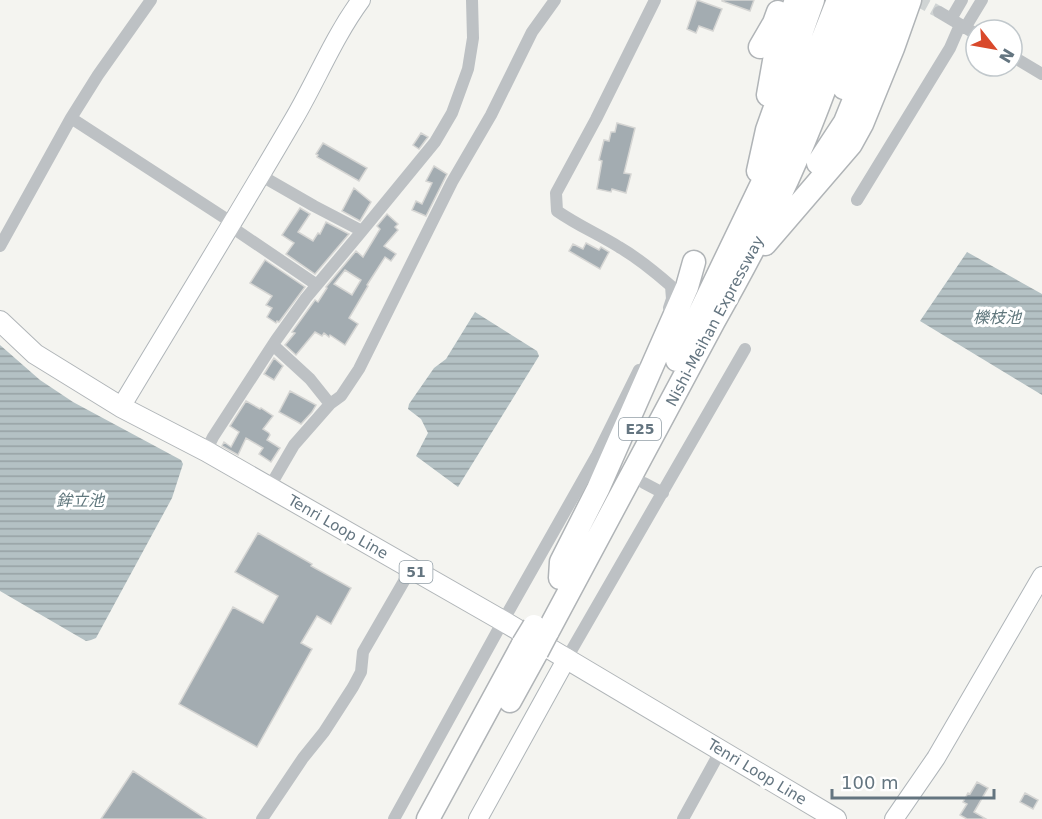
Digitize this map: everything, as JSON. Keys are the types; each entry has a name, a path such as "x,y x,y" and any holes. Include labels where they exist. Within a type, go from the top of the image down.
{"highway":[{"path":"774,0 760,48 774,23 783,0"},
{"name":"E25","path":"757,173 774,61 796,0"},
{"name":"E25","path":"763,123 803,0"},
{"name":"E25","path":"740,230 767,130 813,0"},
{"name":"E25","path":"740,230 771,135 822,0"},
{"name":"E25","path":"740,230 830,0"},
{"name":"Nishi-Meihan Expressway","path":"445,819 535,639 561,578 680,354 740,230 782,142 838,0"},
{"name":"Nishi-Meihan Expressway","path":"428,819 535,639 743,270 818,108 856,0"},
{"name":"E25","path":"743,270 811,148 832,100 865,0"},
{"name":"E25","path":"743,270 822,140 842,91 873,0"},
{"name":"E25","path":"743,270 840,118 884,0"},
{"name":"E25","path":"743,270 845,122 892,0"},
{"path":"743,270 852,122 867,91 901,0"},
{"path":"743,270 850,144 866,113 910,0"},
{"path":"561,578 561,562 603,478 687,287 694,262"}],"main road":[{"name":"Tenri Loop Line","path":"0,321 35,354 121,407 206,452 503,621 836,819"}],"street":[{"path":"0,246 71,118 151,0"},
{"path":"121,407 294,119 335,39 361,0"},
{"path":"206,452 213,437 306,298 435,142 452,113 468,69 474,38 472,0"},
{"path":"269,488 294,445 330,404 341,396 359,369 452,182 491,114 532,32 555,0"},
{"path":"394,819 503,621 600,457 672,299 672,286 650,268 620,247 557,211 556,193 656,0"},
{"path":"962,0 963,26"},
{"path":"856,200 963,26 982,0"},
{"path":"939,12 963,26"},
{"path":"1024,63 1042,74"},
{"path":"71,118 317,285"},
{"path":"260,175 362,231"},
{"path":"273,345 310,380 330,404"},
{"path":"478,819 567,658 745,349"},
{"path":"645,483 663,493"},
{"path":"262,819 353,687 361,672 363,652 411,569"},
{"path":"894,819 936,758 1042,576"},
{"path":"683,819 721,750"}],"water":[{"name":"櫟枝池","path":"967,252 1042,294 1042,395 920,321"},
{"path":"475,312 537,351 539,356 458,487 416,456 428,433 421,419 408,409 409,404 434,368 446,359"},
{"name":"鉾立池","path":"0,345 40,380 73,402 181,460 183,464 172,498 96,638 91,640 86,641 0,591"}],"building":[{"path":"697,0 722,9 713,31 699,26 696,33 687,29"},
{"path":"722,0 754,0 750,11"},
{"path":"617,123 635,128 624,173 631,174 626,193 612,189 611,192 597,189 602,161 599,160 604,140 609,141 611,132 615,132"},
{"path":"421,133 428,137 419,149 413,145"},
{"path":"323,143 367,168 359,181 317,157 316,154"},
{"path":"434,166 447,174 426,216 412,210 416,201 422,204 432,183 426,181"},
{"path":"354,188 371,202 360,221 342,211"},
{"path":"300,208 310,214 298,232 313,241 318,233 320,234 326,222 349,234 315,274 286,254 294,243 282,235"},
{"path":"387,214 398,224 395,227 398,230 384,246 396,254 391,261 385,257 367,285 349,318 358,324 345,345 330,335 329,337 324,333 322,336 315,332 296,355 285,345 295,333 292,332 315,300 318,302 326,287 356,251 363,257 380,229 377,226","holes":["345,270 361,280 352,295 334,284"]},
{"path":"586,243 609,252 600,269 569,251 573,244 583,249"},
{"path":"265,260 305,287 276,323 267,317 272,308 266,305 272,296 250,283"},
{"path":"274,358 283,366 274,380 264,374"},
{"path":"290,391 316,405 301,424 279,412"},
{"path":"246,401 273,416 263,429 270,435 267,440 280,448 271,462 259,454 263,448 246,438 238,455 222,446 224,442 231,447 239,432 230,426"},
{"path":"258,533 351,588 331,624 317,616 301,643 312,649 257,747 179,704 233,607 263,623 278,596 235,572"},
{"path":"133,771 206,819 101,819"},
{"path":"977,782 988,788 974,812 986,819 967,819 960,815 967,804 963,802"},
{"path":"1025,793 1038,800 1033,809 1020,802"}],"tunnel":[{"path":"917,0 939,12"}]}
